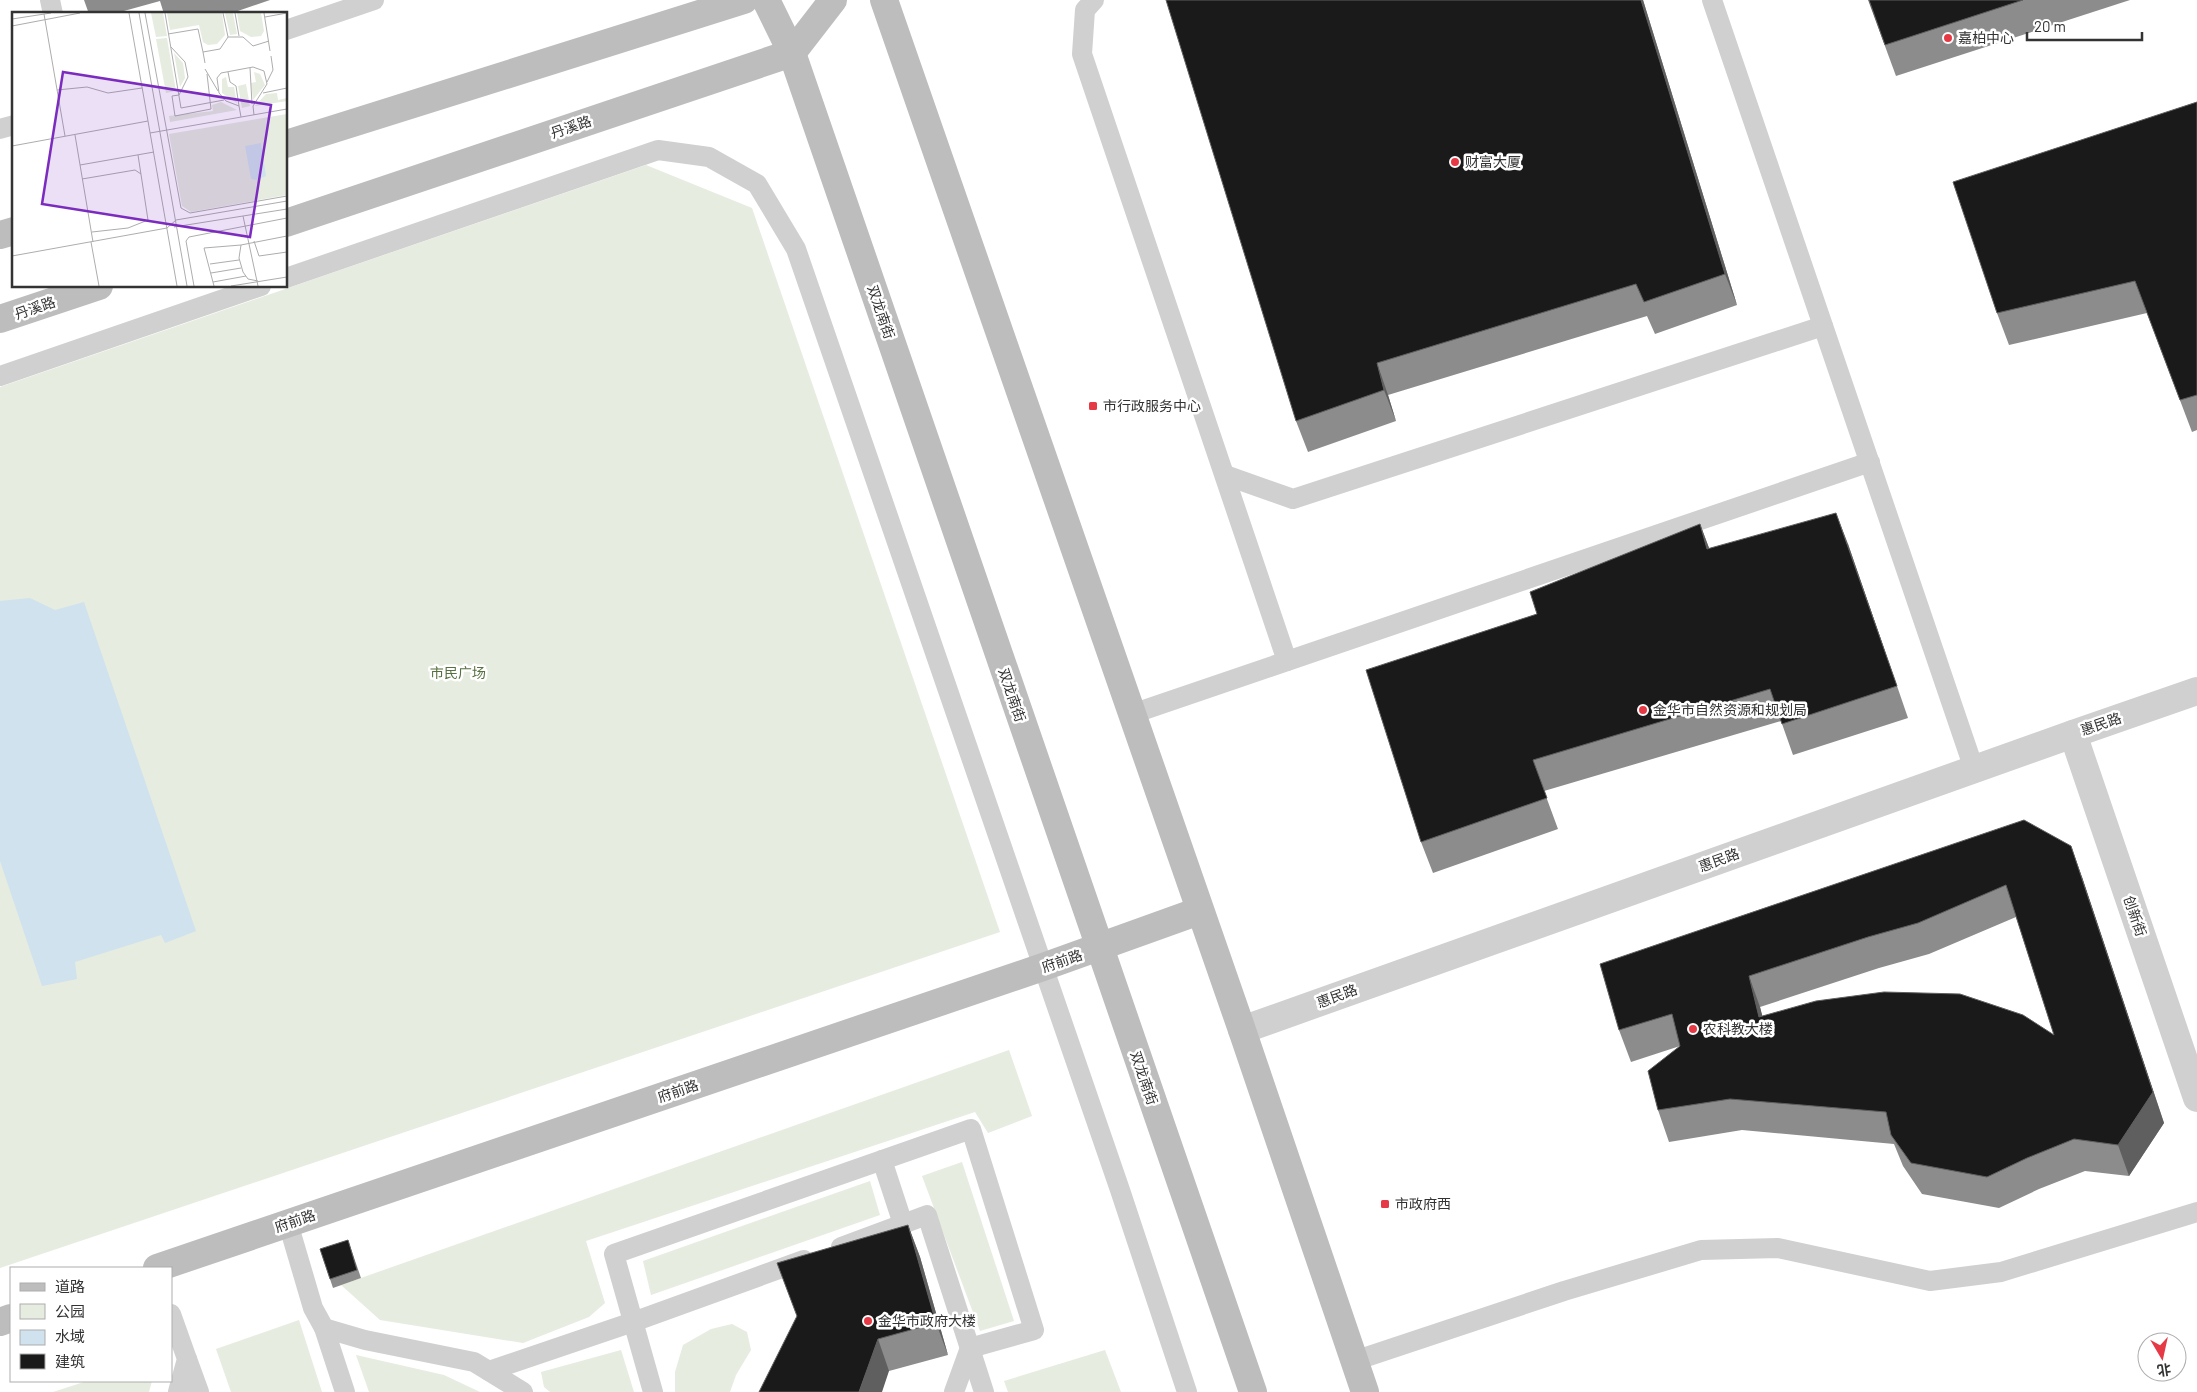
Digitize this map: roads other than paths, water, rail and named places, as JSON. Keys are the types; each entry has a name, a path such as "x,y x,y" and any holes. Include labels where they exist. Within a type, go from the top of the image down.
{"main road":[{"path":"288,143 744,0"},
{"name":"双龙南街","path":"766,0 792,53 1253,1392"},
{"path":"792,53 833,0"},
{"path":"884,0 1199,911 1242,1030 1365,1392"},
{"name":"丹溪路","path":"288,222 792,53"},
{"name":"丹溪路","path":"0,319 93,288"},
{"name":"府前路","path":"160,1267 1099,948 1199,911"}],"street":[{"name":"惠民路","path":"1242,1030 2197,691"},
{"name":"创新街","path":"2073,734 2197,1098"}],"lane":[{"path":"288,29 374,0"},
{"path":"1094,0 1085,10 1082,54 1287,661"},
{"path":"1712,0 1974,769"},
{"path":"288,277 658,150 709,157 757,184 796,249 1187,1392"},
{"path":"0,376 255,288"},
{"path":"1225,475 1293,499 1823,326"},
{"path":"1132,714 1870,462"},
{"path":"653,1392 614,1254 971,1129 1034,1330 970,1348"},
{"path":"882,1160 903,1224"},
{"path":"1354,1361 1564,1291 1701,1250 1778,1248 1930,1280 2002,1272 2197,1212"},
{"path":"489,1371 633,1322 927,1215 984,1392"},
{"path":"288,1223 313,1308 324,1328 345,1392"},
{"path":"172,1317 199,1392"},
{"path":"324,1328 365,1340 474,1362 523,1392"},
{"path":"954,1392 970,1348"},
{"path":"178,1392 187,1359"}],"water":[{"path":"30,598 55,610 84,602 196,931 165,943 161,935 75,962 77,979 42,986 0,861 0,601"}],"place":[{"name":"嘉柏中心","path":"1948,38"},
{"name":"财富大厦","path":"1455,162"},
{"name":"市行政服务中心","path":"1093,406"},
{"name":"金华市自然资源和规划局","path":"1643,710"},
{"name":"农科教大楼","path":"1693,1029"},
{"name":"市政府西","path":"1385,1204"},
{"name":"金华市政府大楼","path":"868,1321"}],"park label":[{"name":"市民广场","path":"458,673"}]}
